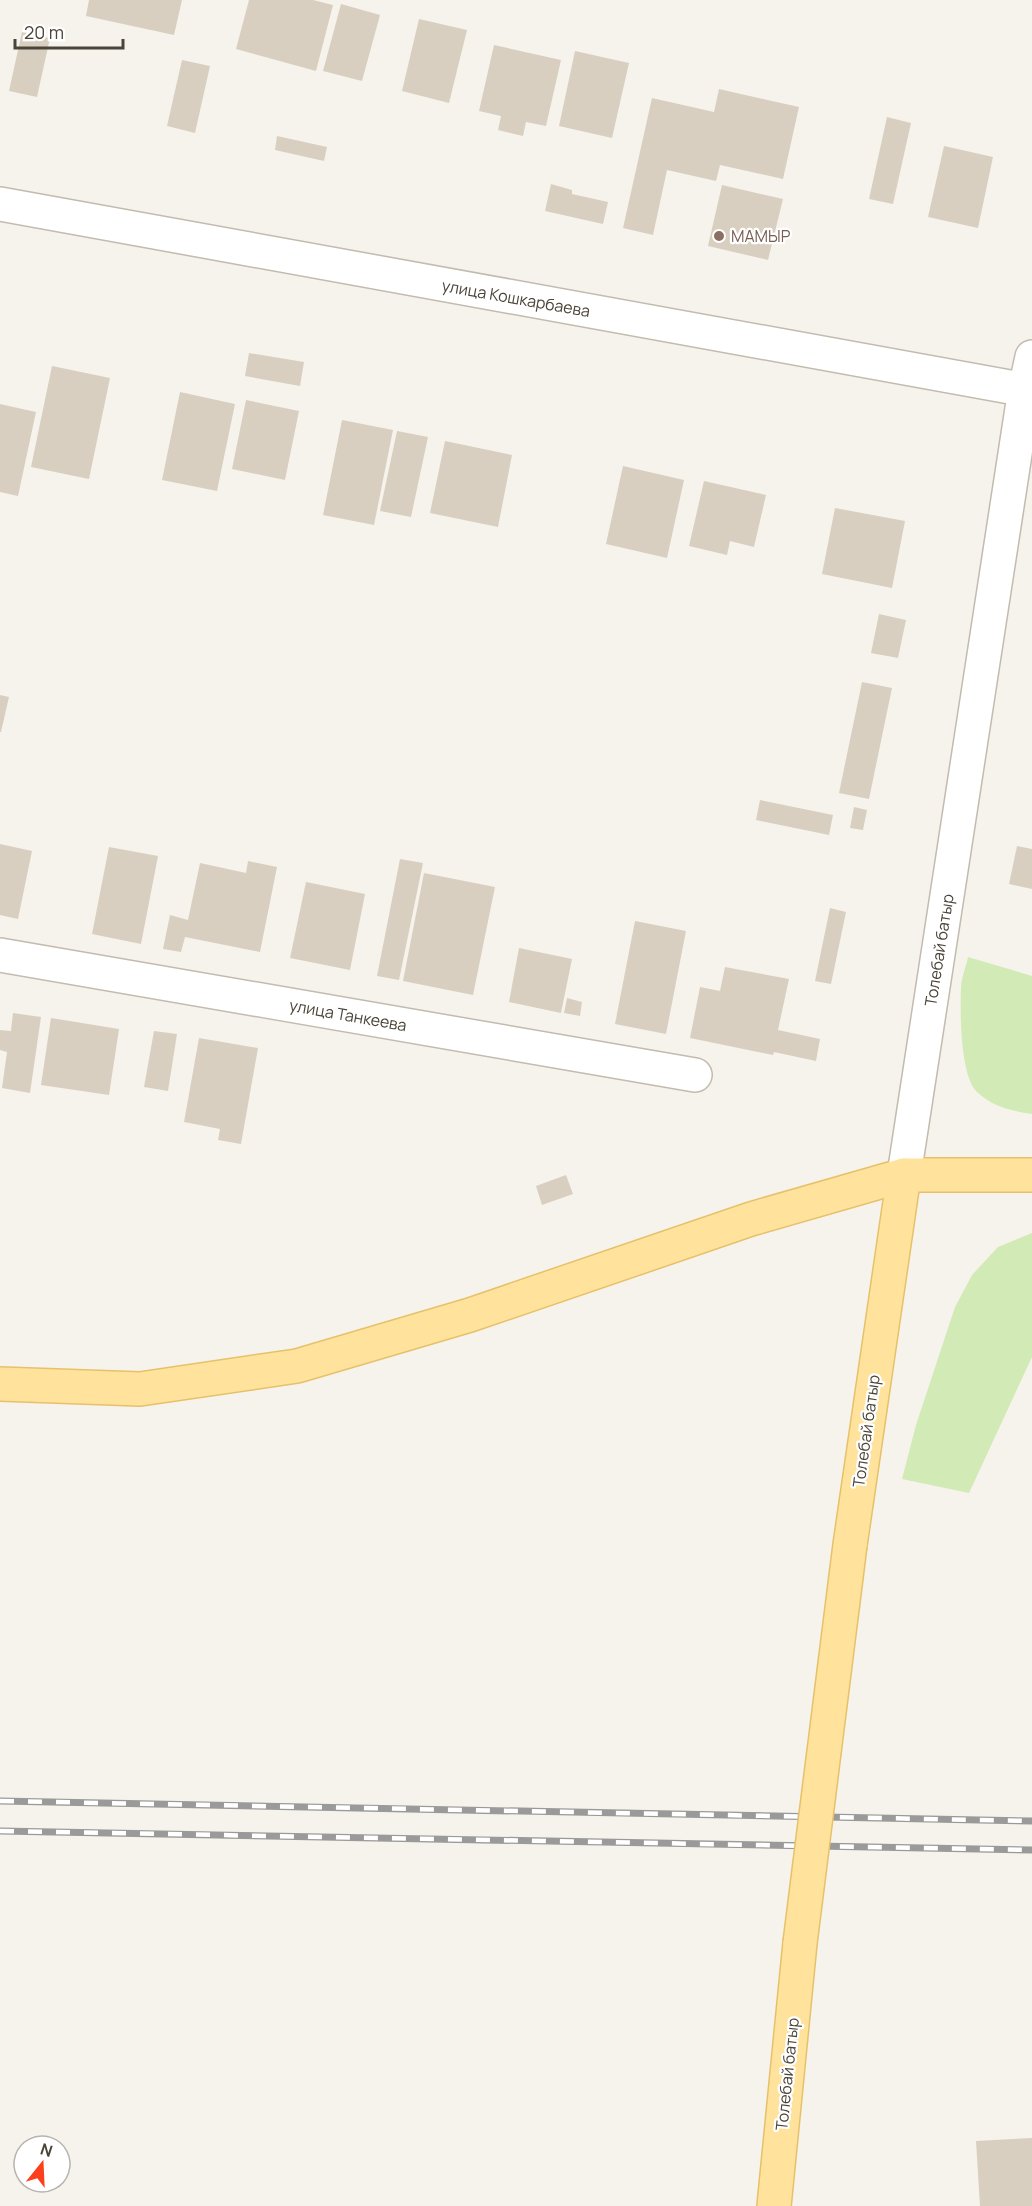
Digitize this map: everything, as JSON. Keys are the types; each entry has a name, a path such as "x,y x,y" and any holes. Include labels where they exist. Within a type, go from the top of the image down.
{"main road":[{"path":"0,1384 140,1389 297,1366 470,1315 751,1219 904,1175 1032,1175"},
{"name":"Толебай батыр","path":"774,2206 800,1943 850,1545 904,1175"}],"street":[{"name":"улица Кошкарбаева","path":"0,204 1028,390"},
{"name":"Толебай батыр","path":"904,1175 1032,357"},
{"name":"улица Танкеева","path":"0,956 695,1075"}],"green space":[{"path":"968,957 1032,976 1032,1114 996,1105 977,1092 971,1084 964,1058 961,1012 961,984"},
{"path":"1032,1233 1032,1357 969,1493 902,1479 916,1425 955,1307 972,1275 998,1247"}],"building":[{"path":"89,0 182,0 174,35 86,16"},
{"path":"249,0 313,0 333,5 316,71 236,49"},
{"path":"341,4 380,15 362,81 323,71"},
{"path":"419,19 467,30 449,103 402,91"},
{"path":"22,32 50,38 37,97 9,91"},
{"path":"494,45 561,60 546,126 526,122 523,136 498,130 501,116 479,111"},
{"path":"575,51 629,63 612,138 559,126"},
{"path":"182,60 210,66 195,133 167,126"},
{"path":"719,89 799,107 783,179 720,165 716,181 667,170 653,235 623,228 652,98 714,112"},
{"path":"887,117 911,123 893,204 869,199"},
{"path":"277,136 327,147 324,161 275,150"},
{"path":"944,146 993,157 978,228 928,217"},
{"path":"551,184 572,190 572,194 608,202 603,224 545,211"},
{"path":"722,185 783,199 768,260 708,246"},
{"path":"249,353 304,362 300,386 245,376"},
{"path":"52,366 110,378 89,479 31,467"},
{"path":"180,392 235,404 217,491 162,480"},
{"path":"246,400 299,411 285,480 232,469"},
{"path":"0,404 36,412 18,496 0,492"},
{"path":"342,420 393,430 374,525 323,515"},
{"path":"397,431 428,437 411,517 380,511"},
{"path":"445,441 512,455 498,527 430,513"},
{"path":"623,466 684,480 667,558 606,544"},
{"path":"704,481 766,495 754,547 730,541 727,555 689,546"},
{"path":"835,508 905,521 892,588 822,574"},
{"path":"879,614 906,620 898,658 871,653"},
{"path":"862,682 892,688 869,799 839,793"},
{"path":"0,695 9,697 1,732 0,732"},
{"path":"760,800 833,815 829,835 756,820"},
{"path":"854,807 867,810 863,830 850,828"},
{"path":"0,844 32,851 18,919 0,915"},
{"path":"1017,846 1032,849 1032,889 1009,884"},
{"path":"109,847 158,856 141,944 92,934"},
{"path":"400,859 423,863 399,980 377,976"},
{"path":"248,861 277,867 260,952 185,937 181,952 163,949 170,915 188,920 200,863 246,873"},
{"path":"424,873 495,887 473,995 403,981"},
{"path":"306,882 365,894 350,970 290,958"},
{"path":"830,908 846,912 831,984 815,981"},
{"path":"635,921 686,931 666,1034 615,1024"},
{"path":"519,948 572,959 561,1013 509,1002"},
{"path":"725,967 789,979 778,1030 820,1039 816,1061 774,1052 773,1055 690,1038 700,987 720,991"},
{"path":"567,998 582,1002 580,1016 564,1013"},
{"path":"13,1013 41,1017 30,1093 2,1088 7,1052 0,1050 0,1030 11,1031"},
{"path":"51,1018 119,1029 109,1095 41,1085"},
{"path":"154,1031 177,1034 168,1091 144,1087"},
{"path":"199,1038 258,1048 241,1144 218,1140 220,1129 184,1122"},
{"path":"566,1175 573,1194 542,1205 536,1186"},
{"path":"1032,2138 1032,2206 980,2206 976,2141"}],"railway":[{"path":"0,1801 1032,1821"},
{"path":"0,1831 1032,1850"}],"place":[{"name":"МАМЫР","path":"719,236"}]}
